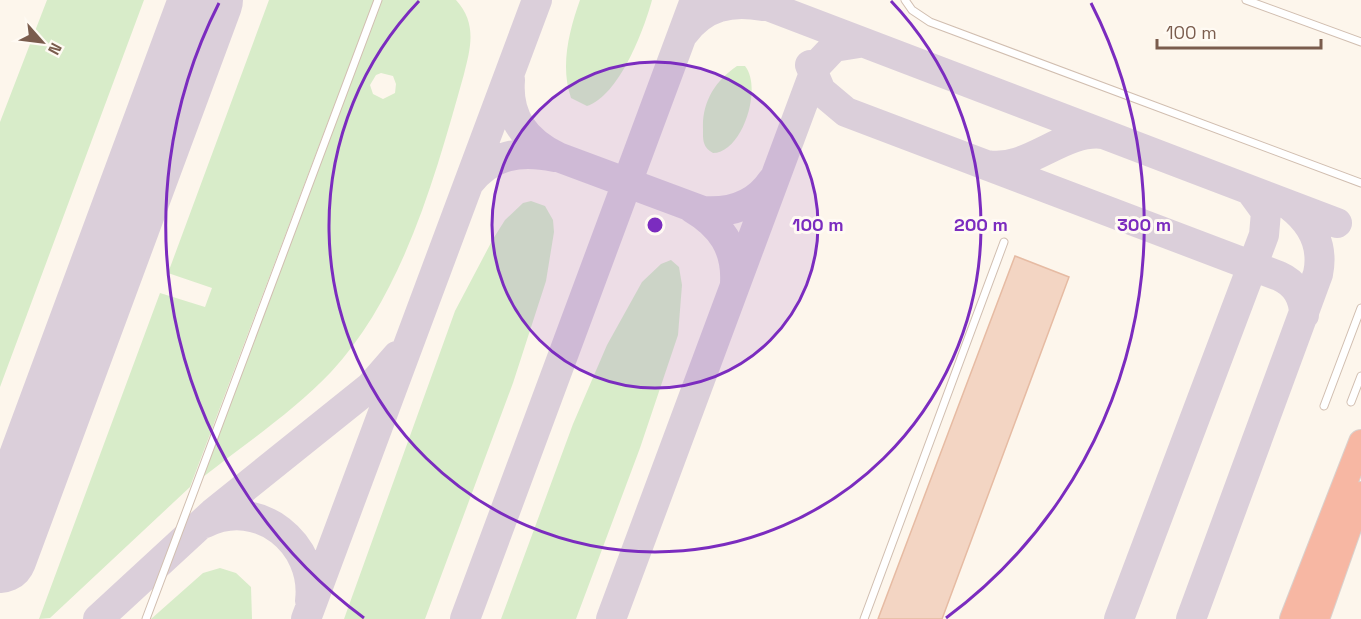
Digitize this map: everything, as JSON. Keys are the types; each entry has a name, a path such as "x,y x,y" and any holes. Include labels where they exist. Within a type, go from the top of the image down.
{"highway":[{"path":"1292,619 1361,442"},
{"path":"1317,619 1361,494"}],"lane":[{"path":"146,619 378,0"},
{"path":"905,0 912,10 930,22 1361,183"},
{"path":"1246,0 1361,42"},
{"path":"864,619 1004,242"},
{"path":"1324,406 1361,308"},
{"path":"1351,402 1361,376"}],"green space":[{"path":"47,0 144,0 0,387 0,122"},
{"path":"269,0 374,0 190,487 50,618 39,619 160,293 205,307 212,288 168,273"},
{"path":"382,0 456,0 463,9 470,26 469,54 464,74 429,192 414,232 378,307 356,341 316,387 285,414 203,477","holes":["381,73 393,76 396,84 395,93 383,99 373,94 370,85 376,75"]},
{"path":"580,0 652,0 643,28 620,76 599,100 587,106 571,98 566,74 569,36"},
{"path":"737,66 745,66 750,76 752,89 747,118 733,142 723,150 713,153 707,148 703,139 705,110 716,85"},
{"path":"531,201 545,206 553,220 554,232 546,281 513,383 425,619 344,619 455,311 505,220 523,203"},
{"path":"671,260 679,267 682,285 678,335 640,448 576,619 501,619 573,424 607,345 642,282 661,264"},
{"path":"220,568 236,573 251,587 252,619 151,619 203,573"}],"building":[{"path":"1015,256 1069,277 942,619 878,619"}],"taxiway":[{"path":"306,619 537,0"},
{"path":"465,619 695,0"},
{"path":"752,0 1337,223"},
{"path":"684,33 700,17 719,7 740,4 763,6"},
{"path":"611,619 817,65 834,47 859,43"},
{"path":"810,65 821,91 846,112 1279,276 1297,291 1304,315"},
{"path":"510,80 512,105 520,126 536,143 558,157 703,211 723,211 742,206 751,202 772,181"},
{"path":"987,165 1017,162 1073,138 1088,134 1103,134"},
{"path":"469,183 487,166 508,156 530,154 555,157"},
{"path":"1119,619 1264,235 1266,212 1250,190"},
{"path":"1191,619 1318,274 1318,245 1310,228 1290,206"},
{"path":"692,208 711,222 725,239 733,259 735,283"},
{"path":"98,619 213,513 370,387 397,356"},
{"path":"205,523 225,516 245,516 264,521 280,530 294,544 304,561 310,580 310,601"}],"runway":[{"path":"0,556 206,0"}]}
